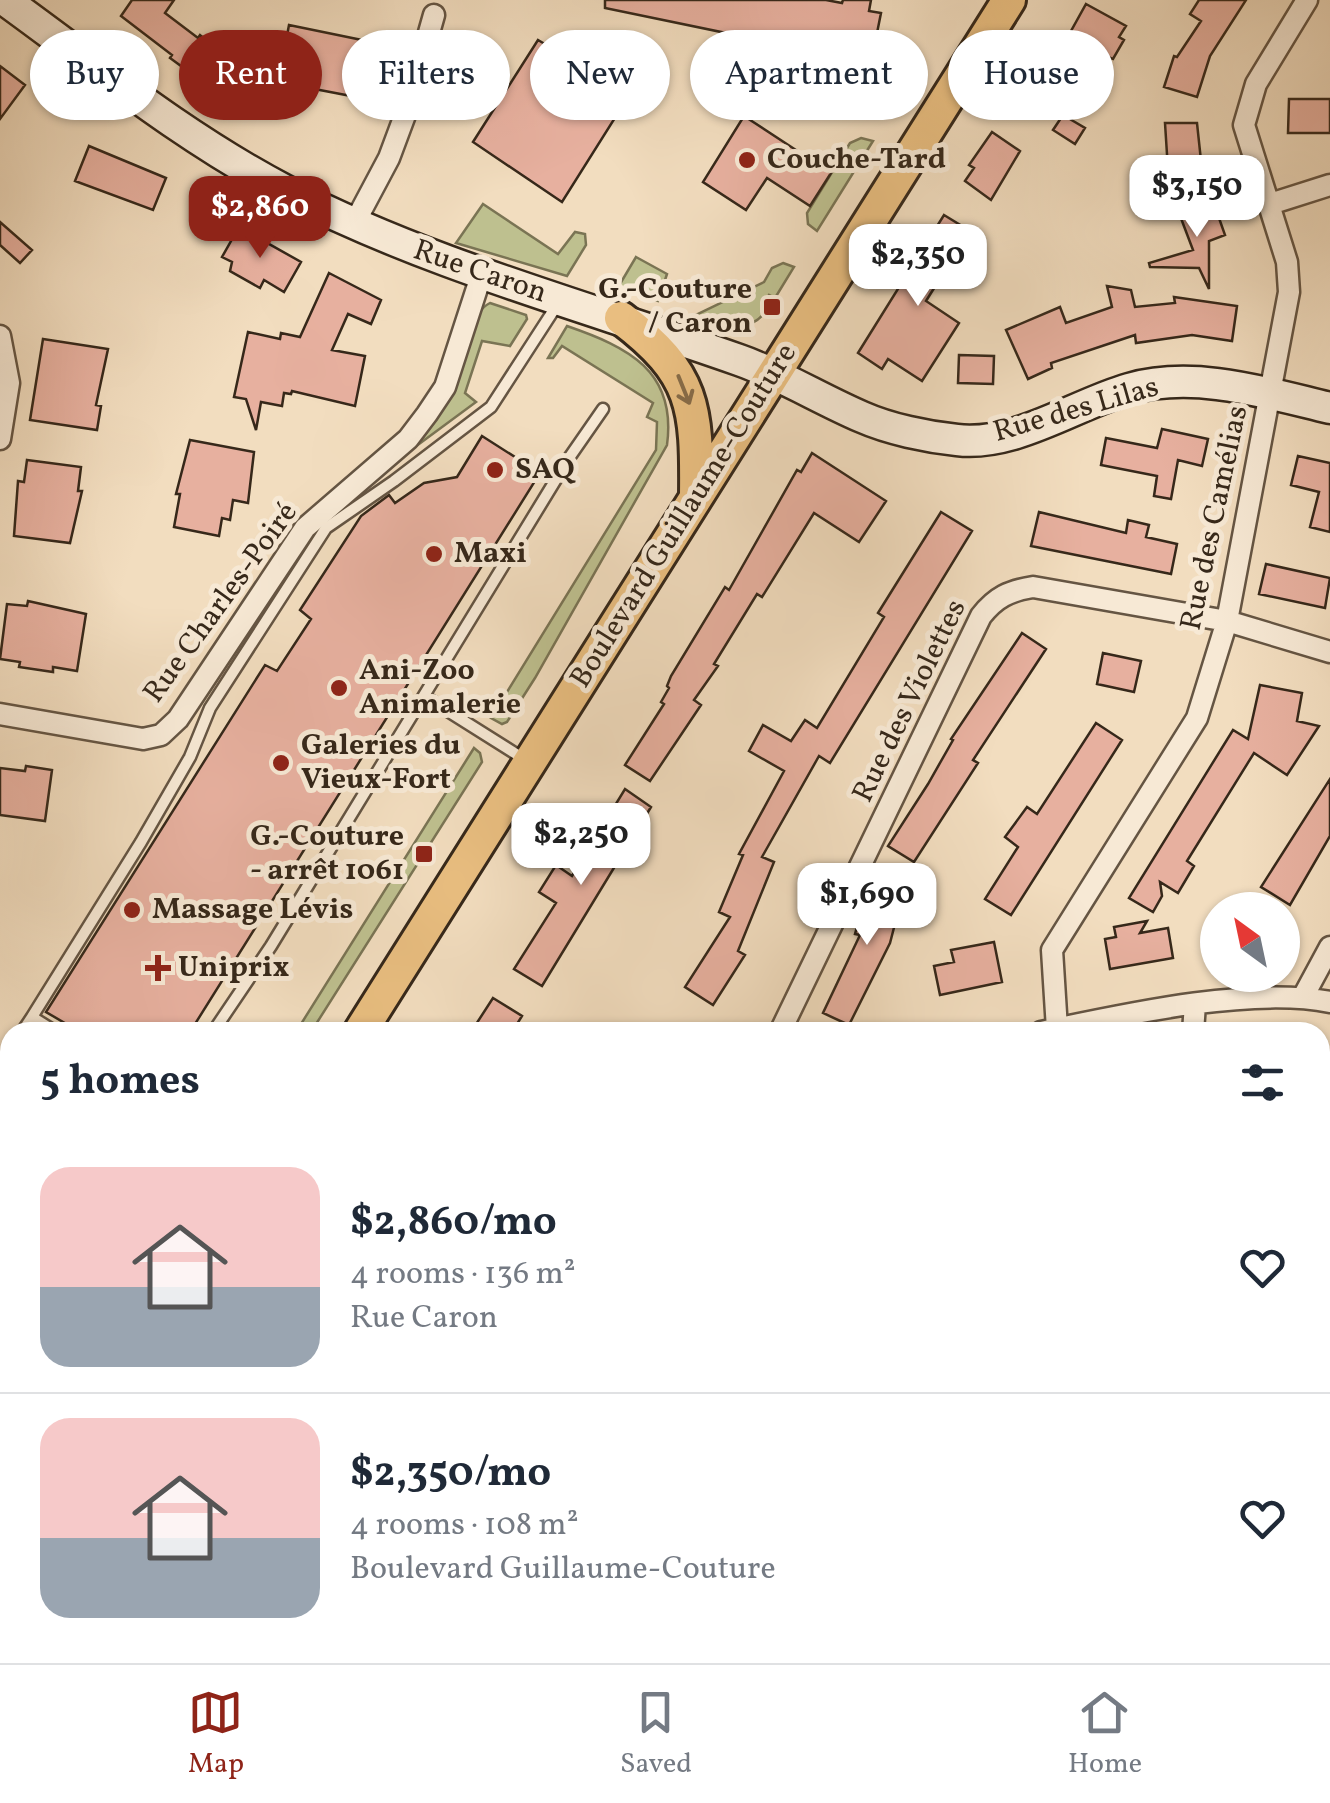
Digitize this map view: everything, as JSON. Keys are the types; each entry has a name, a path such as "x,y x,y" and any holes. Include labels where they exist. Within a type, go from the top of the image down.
{"main road":[{"name":"Boulevard Guillaume-Couture","path":"366,1022 1008,0"},
{"path":"621,318 656,344 687,390 696,456 696,498"}],"street":[{"name":"Rue Caron","path":"5,0 216,151 286,191 409,248 481,276 621,318 774,372"},
{"name":"Rue des Camélias","path":"1049,1022 1052,950 1197,718 1227,621 1289,292 1288,262 1244,125 1256,84 1308,0"},
{"path":"356,222 389,158 434,15"},
{"path":"1270,204 1330,185"},
{"name":"Rue Charles-Poiré","path":"0,714 144,739 161,735 178,719 305,528 408,439 427,414 445,388 481,276"},
{"path":"0,336 8,383 0,438"},
{"name":"Rue des Lilas","path":"774,372 865,419 961,441 1044,425 1132,388 1170,382 1272,394 1330,408"},
{"name":"Rue des Violettes","path":"785,1022 981,616 994,599 1034,587 1227,621 1330,652"},
{"path":"1303,996 1330,947"},
{"path":"1098,1022 1196,1004 1303,996 1330,1002"},
{"path":"1194,1022 1196,1004"}],"lane":[{"path":"29,1022 142,842 190,757 210,708 326,528 394,482 491,407 560,300"},
{"path":"221,1022 602,410"},
{"path":"424,696 530,762"},
{"path":"32,1017 40,1022"}],"green space":[{"path":"861,138 873,141 817,231 808,224 807,213 850,143"},
{"path":"483,204 558,254 575,232 585,234 586,245 567,276 456,243"},
{"path":"636,257 667,274 658,301 617,289"},
{"path":"783,263 794,267 775,298 769,295 763,305 768,309 752,323 735,327 696,315 764,282 772,268"},
{"path":"490,303 526,315 527,319 510,346 482,341 465,393 476,402 415,447 450,395 477,317"},
{"path":"567,326 628,353 656,380 668,420 667,445 535,678 502,724 491,718 656,450 657,422 647,417 653,403 562,346 553,358 548,358"},
{"path":"474,748 482,762 317,1022 302,1022"}],"building":[{"path":"132,0 174,0 165,13 187,30 179,30 179,65 159,45 159,30 139,30 121,16"},
{"path":"605,0 871,0 869,11 881,13 878,30 711,30 605,8"},
{"path":"1199,0 1246,0 1210,56 1197,97 1164,87 1174,56 1201,21 1190,14"},
{"path":"1086,4 1126,26 1119,37 1124,40 1114,57 1114,30 1072,30"},
{"path":"289,25 313,30 288,30"},
{"path":"322,32 342,36 342,94 322,90"},
{"path":"530,53 530,120 614,120 562,202 473,142 487,120 510,120 510,84"},
{"path":"0,66 25,85 0,119"},
{"path":"1289,99 1330,99 1330,133 1288,133"},
{"path":"742,120 750,120 831,173 810,206 767,178 746,210 703,182"},
{"path":"1060,120 1071,120 1085,128 1075,144 1053,130"},
{"path":"1165,123 1197,123 1202,170 1168,170"},
{"path":"992,132 1020,151 991,200 965,181 974,168 969,165"},
{"path":"89,146 166,178 153,210 75,181"},
{"path":"1213,201 1225,235 1209,241 1209,289 1199,268 1150,267 1149,263 1193,250 1179,213"},
{"path":"944,215 970,231 926,301 959,323 922,381 888,359 882,369 858,353"},
{"path":"0,222 32,250 20,263 0,245"},
{"path":"239,227 301,262 284,292 264,280 260,288 230,271 232,262 222,257"},
{"path":"329,273 381,300 371,324 348,314 332,350 365,356 355,406 292,391 284,393 282,406 261,402 256,430 246,399 234,397 248,332 280,339 281,333 300,337"},
{"path":"1107,286 1131,290 1135,307 1175,303 1174,297 1237,306 1232,341 1192,335 1136,343 1135,335 1051,363 1052,368 1028,379 1006,330 1060,307 1066,323 1112,307"},
{"path":"43,339 108,349 96,405 101,406 97,430 30,420"},
{"path":"959,355 994,356 993,384 958,383"},
{"path":"1162,429 1208,439 1202,466 1178,460 1171,499 1154,496 1157,476 1101,465 1106,438 1157,448"},
{"name":"Galeries du Vieux-Fort","path":"482,436 540,473 196,1022 63,1022 46,1012 265,665 277,671 311,619 300,610 361,516 389,495 395,503 424,483 457,477"},
{"path":"190,440 254,452 248,503 233,500 230,520 222,518 219,536 174,527 180,494 176,494"},
{"path":"812,453 886,501 859,542 814,513 762,597 757,594 714,664 718,666 694,700 701,705 650,781 625,765 664,704 661,702 671,676 725,587 729,590 797,470 801,472"},
{"path":"1298,456 1330,463 1330,532 1310,527 1319,492 1291,485"},
{"path":"27,460 81,467 78,491 82,491 70,543 14,536 18,481 24,482"},
{"path":"941,512 972,531 830,763 819,756 762,857 774,862 738,951 745,955 713,1005 685,987 730,917 719,912 743,855 739,854 784,771 749,751 763,725 791,741 805,720 817,728 884,617 878,613"},
{"path":"1039,512 1126,533 1128,520 1149,525 1146,537 1177,544 1171,574 1031,546"},
{"path":"1266,564 1330,578 1325,608 1259,594"},
{"path":"28,601 86,614 77,671 19,667 20,662 0,659 7,604 27,606"},
{"path":"1022,633 1046,649 973,760 978,763 914,862 888,846 928,784 951,739"},
{"path":"1103,653 1141,661 1134,692 1097,684"},
{"path":"1260,685 1302,693 1297,721 1319,726 1287,775 1254,753 1187,861 1194,866 1178,893 1160,882 1162,896 1153,912 1129,898 1233,730 1248,739"},
{"path":"1096,723 1122,740 1011,915 985,899 1018,847 1005,837 1027,807 1037,814"},
{"path":"26,766 52,770 45,821 0,815 0,768 25,771"},
{"path":"1330,779 1330,836 1298,892 1269,892 1261,887"},
{"path":"625,789 651,807 542,986 514,969 556,903 539,892 556,865 572,876"},
{"path":"871,876 905,885 890,943 850,1022 842,1022 823,1013 860,935 855,934"},
{"path":"1147,921 1140,933 1168,928 1173,958 1110,969 1105,939 1116,937 1114,927"},
{"path":"994,942 1002,982 940,995 934,966 954,962 951,950"},
{"path":"493,998 522,1016 518,1022 477,1022"}],"place":[{"name":"Couche-Tard","path":"747,160"},
{"name":"G.-Couture / Caron","path":"772,307"},
{"name":"SAQ","path":"495,470"},
{"name":"Maxi","path":"434,554"},
{"name":"Ani-Zoo Animalerie","path":"339,688"},
{"name":"Galeries du Vieux-Fort","path":"281,763"},
{"name":"G.-Couture - arrêt 1061","path":"424,854"},
{"name":"Massage Lévis","path":"132,910"},
{"name":"Uniprix","path":"158,968"}]}
